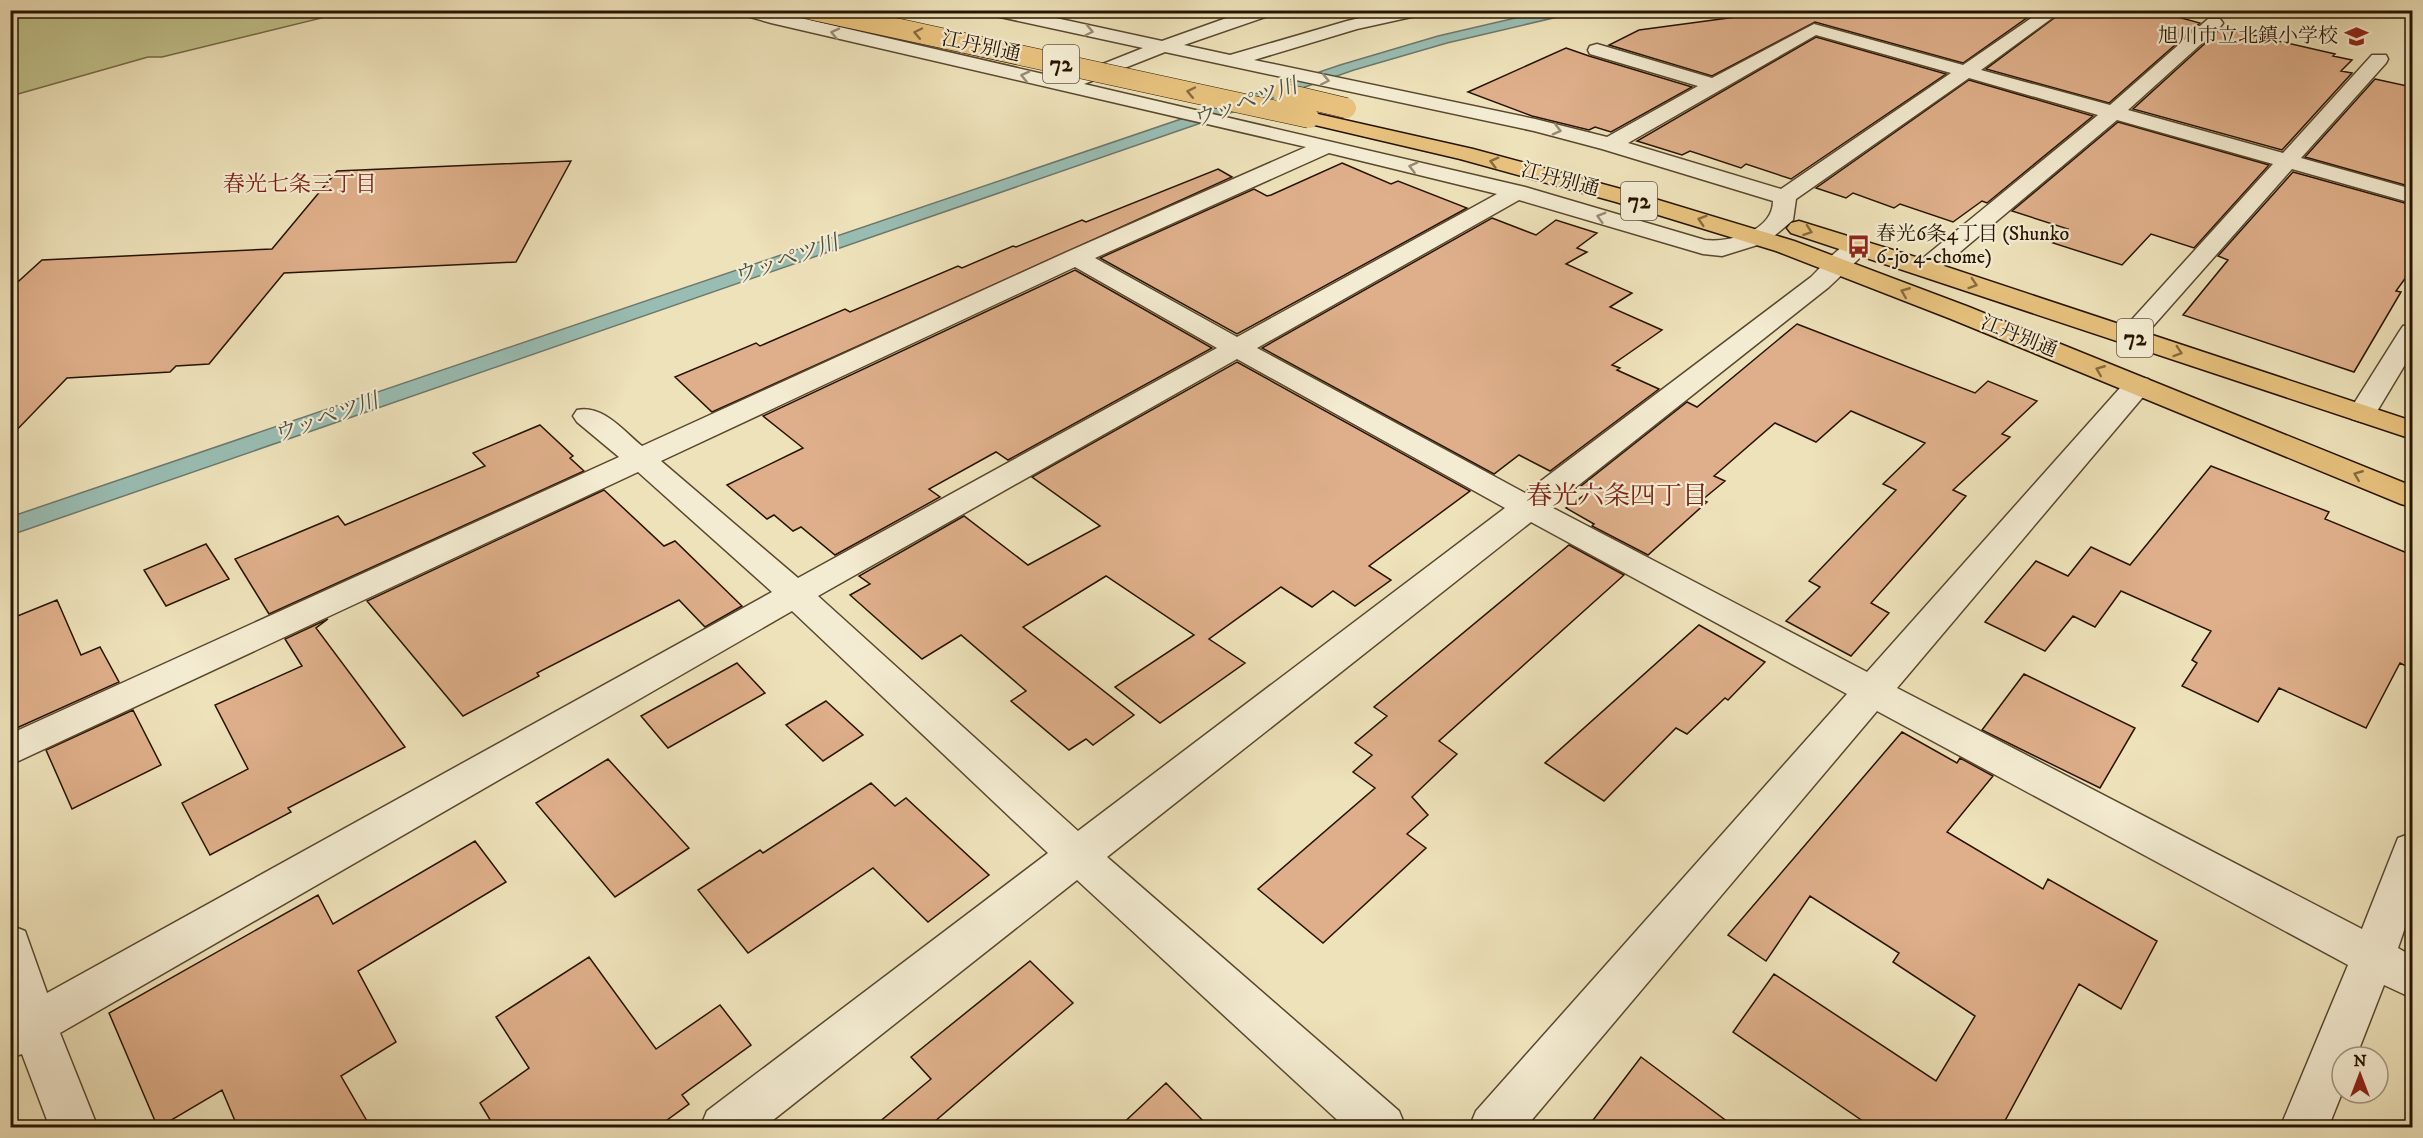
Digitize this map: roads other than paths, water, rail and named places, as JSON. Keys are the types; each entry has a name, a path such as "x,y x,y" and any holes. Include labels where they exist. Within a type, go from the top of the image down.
{"main road":[{"name":"江丹別通","path":"813,10 1465,154 1624,197 1759,237 1848,256 1926,268 2412,430"},
{"name":"江丹別通","path":"897,10 1033,39"},
{"name":"72","path":"1101,53 1168,67"},
{"name":"江丹別通","path":"1269,90 1470,137 1680,192"},
{"name":"江丹別通","path":"1758,214 1781,220 1804,230 1848,256 2138,385 2412,496"}],"street":[{"path":"746,10 771,18 1282,135 1517,192 1702,247 1722,249 1759,237 1781,220 1785,204 1784,197"},
{"path":"771,18 797,10"},
{"path":"991,10 1534,124 1610,144 1784,197"},
{"path":"1064,85 1164,46 1268,10"},
{"path":"1239,62 1353,25 1419,10"},
{"path":"1784,197 2055,10"},
{"path":"1926,268 2114,112 2214,23"},
{"path":"1610,144 1814,29 2412,196"},
{"path":"1596,51 1714,85"},
{"path":"2130,336 2379,59"},
{"path":"10,750 1076,257 1326,146"},
{"path":"22,1030 795,594 1517,192"},
{"path":"724,1128 1820,282 1848,256"},
{"path":"1076,257 1238,349 1528,506 2412,978"},
{"path":"2362,413 2412,332"},
{"path":"1493,1128 2138,385"},
{"path":"587,416 642,459 795,594 1077,856 1382,1128"},
{"path":"2304,1128 2373,957 2412,850"},
{"path":"10,944 22,1030 74,1128"}],"water":[{"name":"ウッペツ川","path":"1545,11 1583,11 1447,43 1354,70 11,535 10,517 1340,65 1438,36"}],"place":[{"name":"旭川市立北鎮小学校","path":"2356,36"},
{"name":"春光6条4丁目 (Shunko 6-jo 4-chome)","path":"1858,246"}],"district":[{"name":"春光七条三丁目","path":"300,184"},
{"name":"春光六条四丁目","path":"1617,496"}]}
